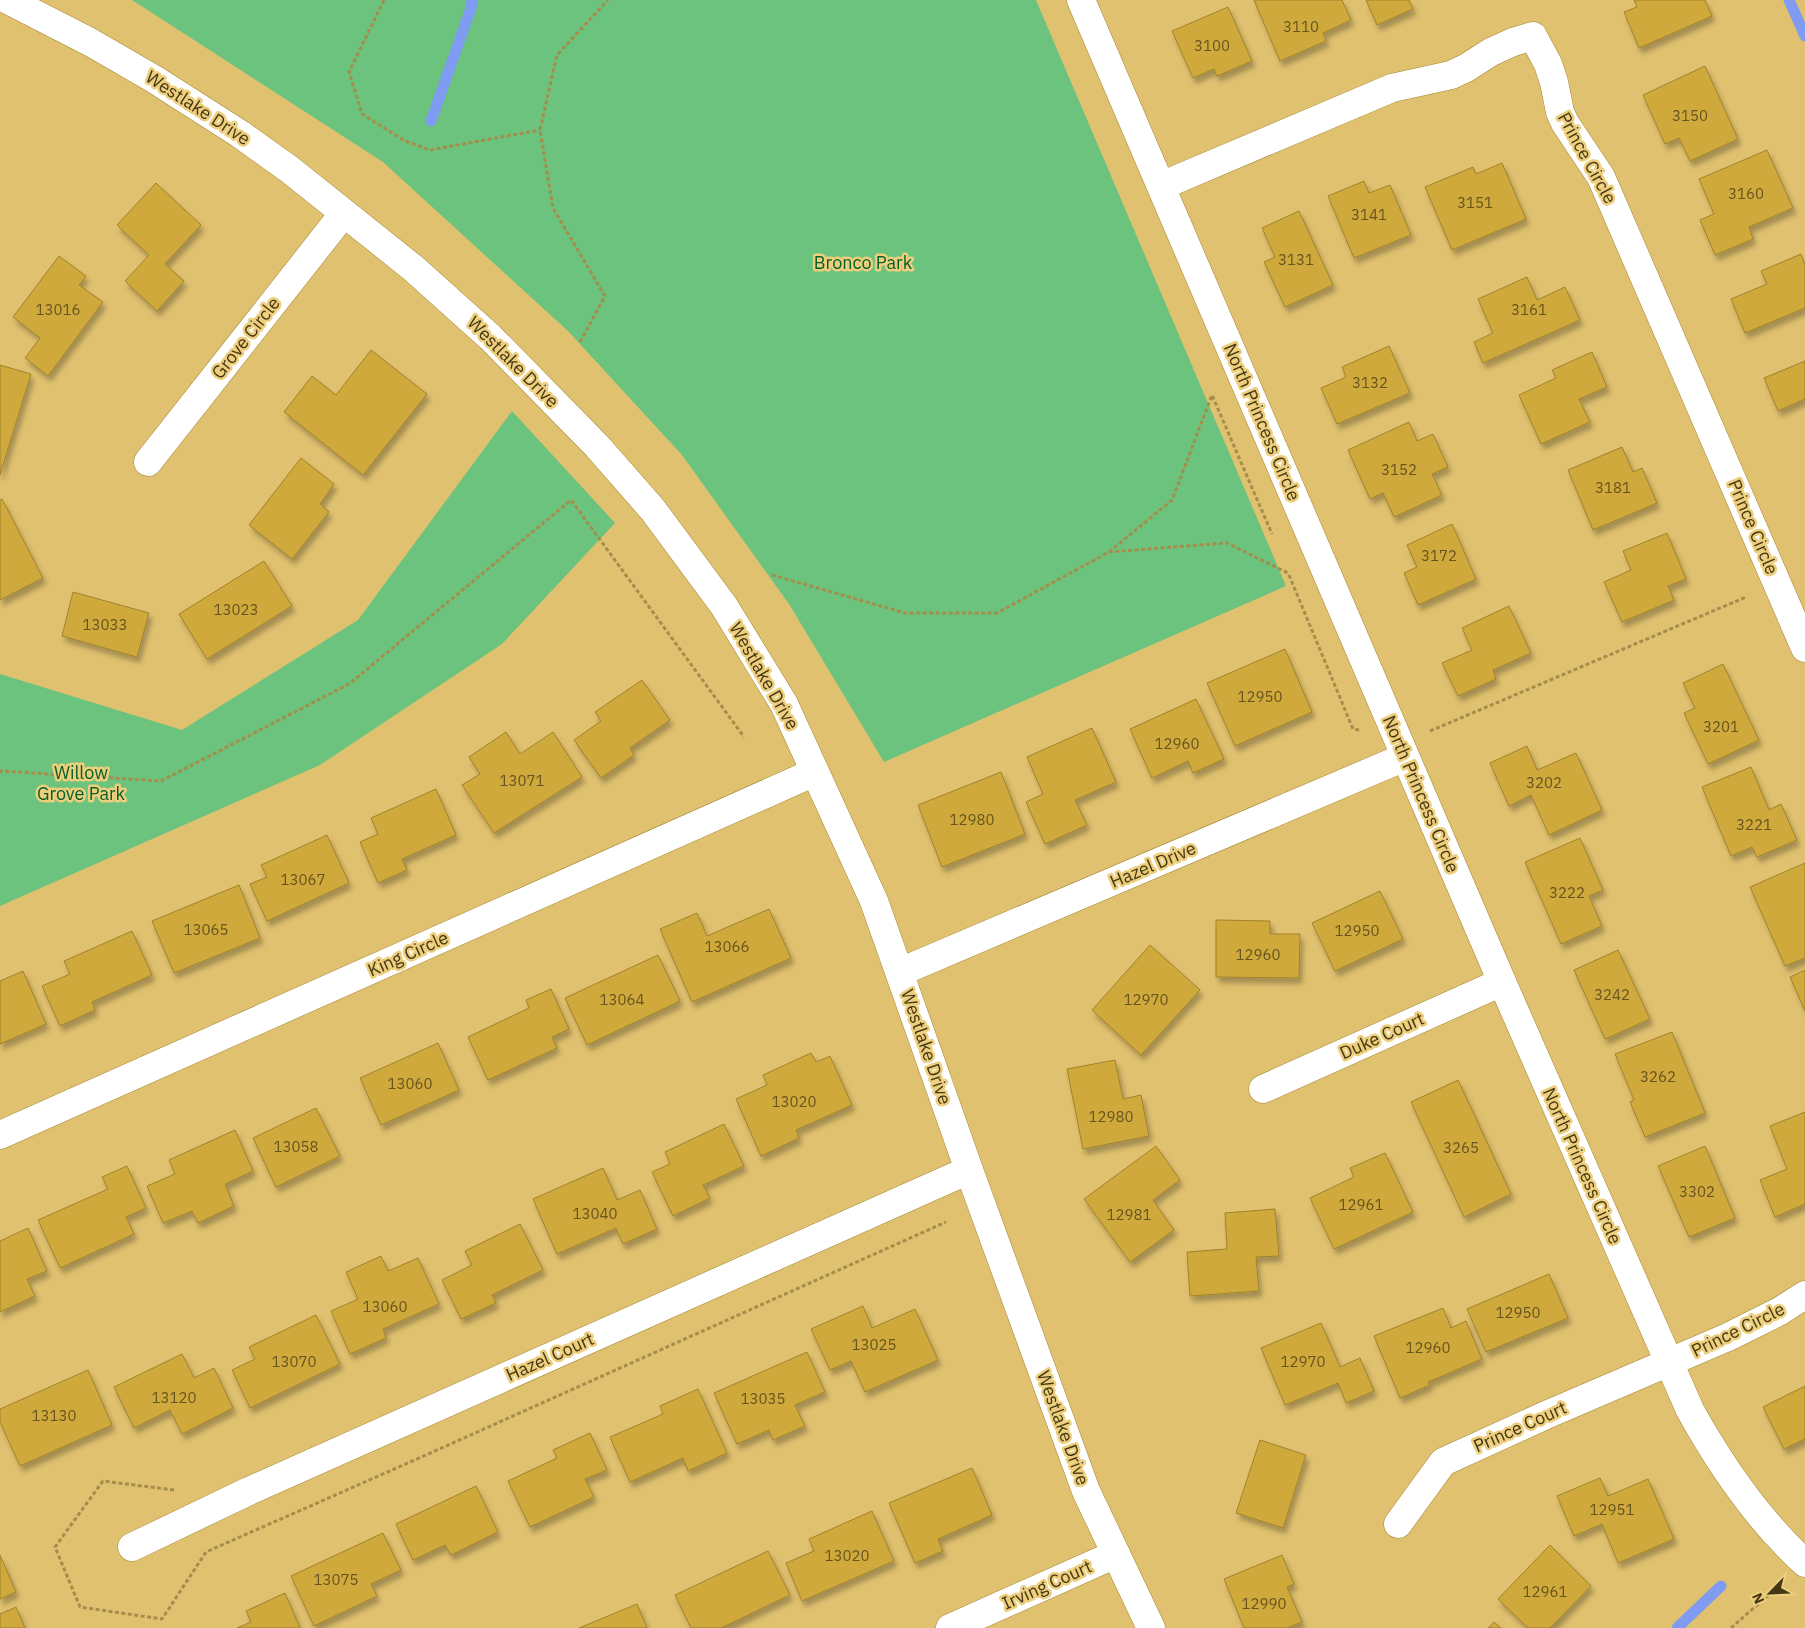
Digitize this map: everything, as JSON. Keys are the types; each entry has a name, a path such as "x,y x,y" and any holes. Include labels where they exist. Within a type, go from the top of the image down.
{"street":[{"name":"Westlake Drive","path":"8,0 90,42 154,79 264,152 413,268 490,337 597,446 652,510 724,606 784,704 874,901 969,1170 1086,1491 1151,1628"},
{"name":"North Princess Circle","path":"1081,0 1400,746 1690,1410 1707,1441 1744,1496 1785,1544 1805,1563"},
{"name":"Prince Circle","path":"1161,186 1392,88 1450,75 1466,68 1491,52 1513,42 1534,36 1548,64 1560,112 1602,177 1805,648"},
{"name":"Grove Circle","path":"148,462 344,213"},
{"name":"Hazel Drive","path":"900,972 1400,746"},
{"name":"King Circle","path":"0,1136 815,772"},
{"name":"Duke Court","path":"1263,1089 1502,982"},
{"name":"Hazel Court","path":"132,1547 249,1491 969,1170"},
{"name":"Prince Circle","path":"1669,1363 1728,1337 1780,1311 1805,1295"},
{"name":"Prince Court","path":"1398,1524 1443,1462 1546,1415 1669,1363"},
{"name":"Irving Court","path":"950,1628 1116,1554"}],"path":[{"path":"384,0 349,72 362,114 405,141 430,150 540,130"},
{"path":"580,342 605,296 553,208 540,130 557,55 608,0"},
{"path":"772,575 905,613 997,613 1110,552 1172,500 1212,396 1273,537"},
{"path":"0,773 1,771 161,781 349,684 571,500 744,737"},
{"path":"1110,552 1227,543 1288,572"},
{"path":"1284,564 1353,729 1400,746 1430,731 1777,584"},
{"path":"1731,1628 1805,1563"}],"green space":[{"name":"Bronco Park","path":"132,0 1036,0 1286,586 884,762 789,604 682,455 568,331 383,162"},
{"name":"Willow Grove Park","path":"512,411 615,523 502,644 320,765 0,906 0,674 182,730 358,620"}],"building":[{"path":"1254,0 1342,0 1351,20 1323,33 1326,41 1280,61"},
{"path":"1366,0 1409,0 1413,9 1377,25"},
{"path":"1634,0 1705,0 1712,16 1639,48 1624,12 1637,7"},
{"path":"1228,7 1252,61 1217,76 1214,69 1193,78 1172,31"},
{"path":"1705,66 1738,139 1690,161 1679,138 1665,144 1643,95"},
{"path":"1767,150 1793,208 1749,227 1753,239 1715,255 1700,220 1714,214 1699,179"},
{"path":"1502,163 1526,219 1452,250 1425,187 1473,167 1476,174"},
{"path":"1364,181 1369,193 1390,185 1411,235 1354,258 1328,196"},
{"path":"156,183 201,225 165,264 184,281 157,311 125,281 149,255 117,225"},
{"path":"1299,211 1333,285 1285,307 1264,262 1275,257 1262,228"},
{"path":"1801,254 1805,265 1805,308 1745,333 1731,299 1767,284 1761,271"},
{"path":"59,256 86,276 79,285 103,302 48,376 25,358 40,338 13,317"},
{"path":"1527,277 1537,300 1565,287 1580,320 1483,363 1474,342 1493,333 1478,299"},
{"path":"1389,346 1410,393 1337,424 1321,388 1346,377 1342,367"},
{"path":"371,350 427,394 363,475 284,412 312,376 336,395"},
{"path":"1592,352 1607,387 1579,399 1590,422 1541,444 1519,395 1556,378 1552,370"},
{"path":"1805,361 1805,399 1778,411 1764,378"},
{"path":"0,365 31,374 0,475"},
{"path":"1409,422 1417,441 1433,434 1448,467 1432,474 1442,495 1394,517 1383,493 1370,499 1348,450"},
{"path":"1622,447 1633,472 1642,468 1657,503 1593,530 1568,470"},
{"path":"301,458 334,484 320,504 329,512 292,559 249,525"},
{"path":"2,499 43,578 0,600 0,500"},
{"path":"1452,524 1476,579 1418,605 1404,573 1417,567 1407,545"},
{"path":"1667,533 1686,579 1668,586 1674,600 1622,622 1604,582 1631,570 1623,551"},
{"path":"264,561 292,606 207,659 179,614"},
{"path":"73,592 149,613 137,657 62,636"},
{"path":"1509,606 1531,653 1493,670 1496,679 1458,696 1442,663 1472,650 1462,628"},
{"path":"1285,649 1312,712 1235,746 1207,683"},
{"path":"1723,664 1759,740 1708,764 1684,713 1695,708 1683,683"},
{"path":"642,680 670,720 630,748 634,755 601,778 574,740 601,721 595,712"},
{"path":"1196,699 1224,759 1193,773 1188,761 1152,778 1130,729"},
{"path":"1092,728 1116,782 1075,800 1087,825 1045,844 1026,802 1043,794 1027,757"},
{"path":"506,732 520,754 553,732 582,777 494,833 462,785 480,774 469,757"},
{"path":"1527,746 1537,770 1576,753 1602,810 1549,835 1531,795 1509,806 1490,763"},
{"path":"1751,767 1769,810 1781,804 1797,840 1757,857 1752,847 1731,856 1702,787"},
{"path":"1001,772 1025,834 942,867 918,805"},
{"path":"436,789 456,835 402,859 407,870 378,883 360,842 378,834 371,818"},
{"path":"327,835 349,883 267,921 250,884 267,877 261,865"},
{"path":"1580,838 1603,890 1589,896 1602,926 1561,944 1525,862"},
{"path":"1805,863 1805,958 1785,966 1750,887"},
{"path":"239,885 260,938 174,973 152,921"},
{"path":"1380,891 1403,939 1335,971 1312,923"},
{"path":"769,909 791,958 692,1002 660,929 697,913 707,936"},
{"path":"1216,920 1270,921 1270,934 1300,934 1299,978 1216,977"},
{"path":"132,931 152,975 92,1002 95,1010 60,1026 42,986 70,974 64,961"},
{"path":"1150,945 1200,990 1141,1055 1092,1010"},
{"path":"1618,950 1650,1019 1605,1039 1574,970"},
{"path":"658,955 680,1001 587,1045 565,998"},
{"path":"1805,970 1805,1011 1790,977"},
{"path":"23,971 46,1024 0,1044 0,981"},
{"path":"551,989 569,1029 552,1037 557,1048 488,1080 468,1037 529,1008 526,1000"},
{"path":"1672,1032 1705,1113 1645,1137 1630,1102 1634,1100 1615,1054"},
{"path":"438,1043 459,1090 381,1125 360,1078"},
{"path":"811,1053 816,1062 830,1056 852,1105 796,1130 799,1138 761,1156 736,1099 767,1085 763,1075"},
{"path":"1115,1060 1123,1099 1141,1095 1149,1136 1083,1149 1067,1069"},
{"path":"1458,1080 1511,1194 1464,1217 1411,1102"},
{"path":"316,1108 340,1156 276,1187 253,1138"},
{"path":"1805,1112 1805,1204 1775,1217 1760,1180 1787,1169 1770,1126"},
{"path":"724,1124 744,1166 703,1185 710,1198 673,1216 652,1172 670,1164 665,1152"},
{"path":"235,1130 253,1171 225,1184 234,1206 198,1223 192,1211 163,1223 147,1186 175,1174 169,1160"},
{"path":"1156,1146 1180,1180 1153,1200 1174,1230 1130,1262 1084,1199"},
{"path":"1705,1146 1735,1218 1689,1237 1658,1166"},
{"path":"1385,1153 1413,1212 1334,1249 1310,1198 1354,1177 1350,1168"},
{"path":"127,1166 146,1208 126,1217 134,1234 60,1268 38,1220 108,1189 102,1177"},
{"path":"603,1168 617,1200 640,1190 657,1229 623,1244 616,1228 557,1254 533,1199"},
{"path":"1275,1209 1279,1256 1256,1257 1259,1291 1190,1296 1187,1252 1227,1249 1225,1213"},
{"path":"520,1224 543,1270 492,1295 496,1303 461,1319 442,1280 472,1265 465,1251"},
{"path":"28,1228 47,1271 27,1279 35,1296 0,1312 0,1241"},
{"path":"381,1256 388,1271 418,1258 439,1304 383,1329 386,1338 350,1354 331,1311 358,1299 346,1272"},
{"path":"1549,1274 1568,1318 1486,1352 1467,1309"},
{"path":"863,1306 872,1328 915,1309 938,1360 865,1392 851,1361 830,1370 811,1329"},
{"path":"1443,1308 1451,1328 1466,1321 1482,1359 1428,1382 1430,1385 1400,1398 1374,1336"},
{"path":"316,1315 340,1364 250,1408 232,1370 255,1359 249,1347"},
{"path":"1321,1323 1340,1367 1360,1358 1374,1391 1346,1403 1338,1383 1285,1405 1261,1348"},
{"path":"807,1352 825,1392 795,1405 805,1426 773,1440 769,1430 737,1444 714,1393"},
{"path":"182,1354 194,1378 214,1368 233,1408 182,1434 170,1410 134,1428 114,1387"},
{"path":"88,1370 112,1425 20,1466 0,1422 0,1409"},
{"path":"1805,1386 1805,1439 1784,1449 1763,1407"},
{"path":"698,1389 727,1453 688,1471 683,1458 630,1482 610,1437 663,1414 660,1406"},
{"path":"590,1433 607,1470 585,1479 594,1497 530,1527 508,1481 557,1458 553,1450"},
{"path":"1260,1440 1306,1455 1283,1528 1236,1513"},
{"path":"972,1468 992,1515 938,1539 943,1551 915,1563 889,1503"},
{"path":"1600,1478 1608,1496 1648,1479 1674,1539 1618,1563 1602,1524 1574,1536 1557,1496"},
{"path":"476,1486 498,1532 451,1555 445,1545 413,1560 396,1524"},
{"path":"872,1511 894,1561 802,1601 786,1563 814,1551 809,1539"},
{"path":"383,1533 401,1570 371,1584 377,1596 314,1626 291,1576"},
{"path":"1550,1545 1591,1586 1550,1628 1528,1628 1498,1599"},
{"path":"768,1551 790,1595 721,1628 691,1628 675,1595"},
{"path":"0,1555 16,1592 0,1599"},
{"path":"1282,1555 1294,1584 1287,1587 1302,1622 1287,1628 1244,1628 1224,1579"},
{"path":"285,1593 300,1628 237,1628 251,1622 246,1611"},
{"path":"637,1604 647,1628 579,1628"},
{"path":"16,1607 25,1628 0,1628 0,1614"},
{"path":"1494,1622 1501,1628 1488,1628"}],"waterway":[{"path":"431,121 471,8 472,0"},
{"path":"1789,0 1805,36"},
{"path":"1677,1628 1721,1586"}]}
